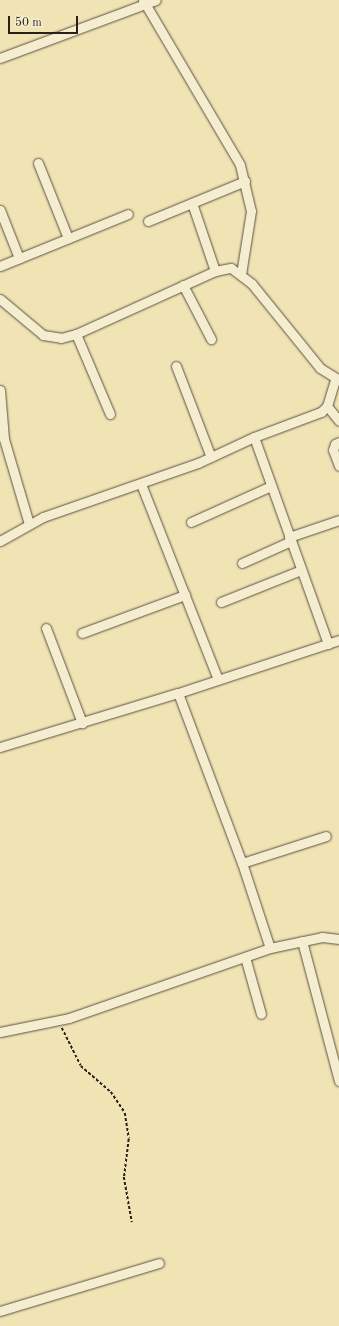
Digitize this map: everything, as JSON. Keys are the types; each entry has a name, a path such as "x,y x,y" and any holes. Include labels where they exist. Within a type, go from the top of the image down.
{"street":[{"path":"0,58 144,2 156,0"},
{"path":"144,2 240,165 251,211 240,274"},
{"path":"38,163 68,238"},
{"path":"148,221 245,181"},
{"path":"192,203 215,271"},
{"path":"0,210 19,258"},
{"path":"0,266 128,214"},
{"path":"0,298 43,335 61,338 76,334 215,271 231,268 252,284 320,368 337,379 326,406 321,412 254,437 211,457 141,484 29,524 0,541"},
{"path":"183,285 211,339"},
{"path":"76,334 110,414"},
{"path":"176,366 211,457"},
{"path":"0,390 4,439 29,524"},
{"path":"326,406 339,421"},
{"path":"254,437 328,644"},
{"path":"339,442 335,444 333,450 339,466"},
{"path":"141,484 218,679"},
{"path":"191,522 271,486"},
{"path":"242,563 290,539 339,520"},
{"path":"221,602 301,570"},
{"path":"82,633 185,595"},
{"path":"46,628 82,723"},
{"path":"0,747 178,693 339,640"},
{"path":"178,693 242,863 270,948"},
{"path":"242,863 326,836"},
{"path":"0,1032 58,1019 69,1018 270,948 322,938 339,939"},
{"path":"302,941 339,1081"},
{"path":"245,957 262,1014"},
{"path":"0,1311 159,1263"}],"path":[{"path":"58,1019 81,1066 111,1092 125,1113 129,1138 124,1177 132,1222"}]}
